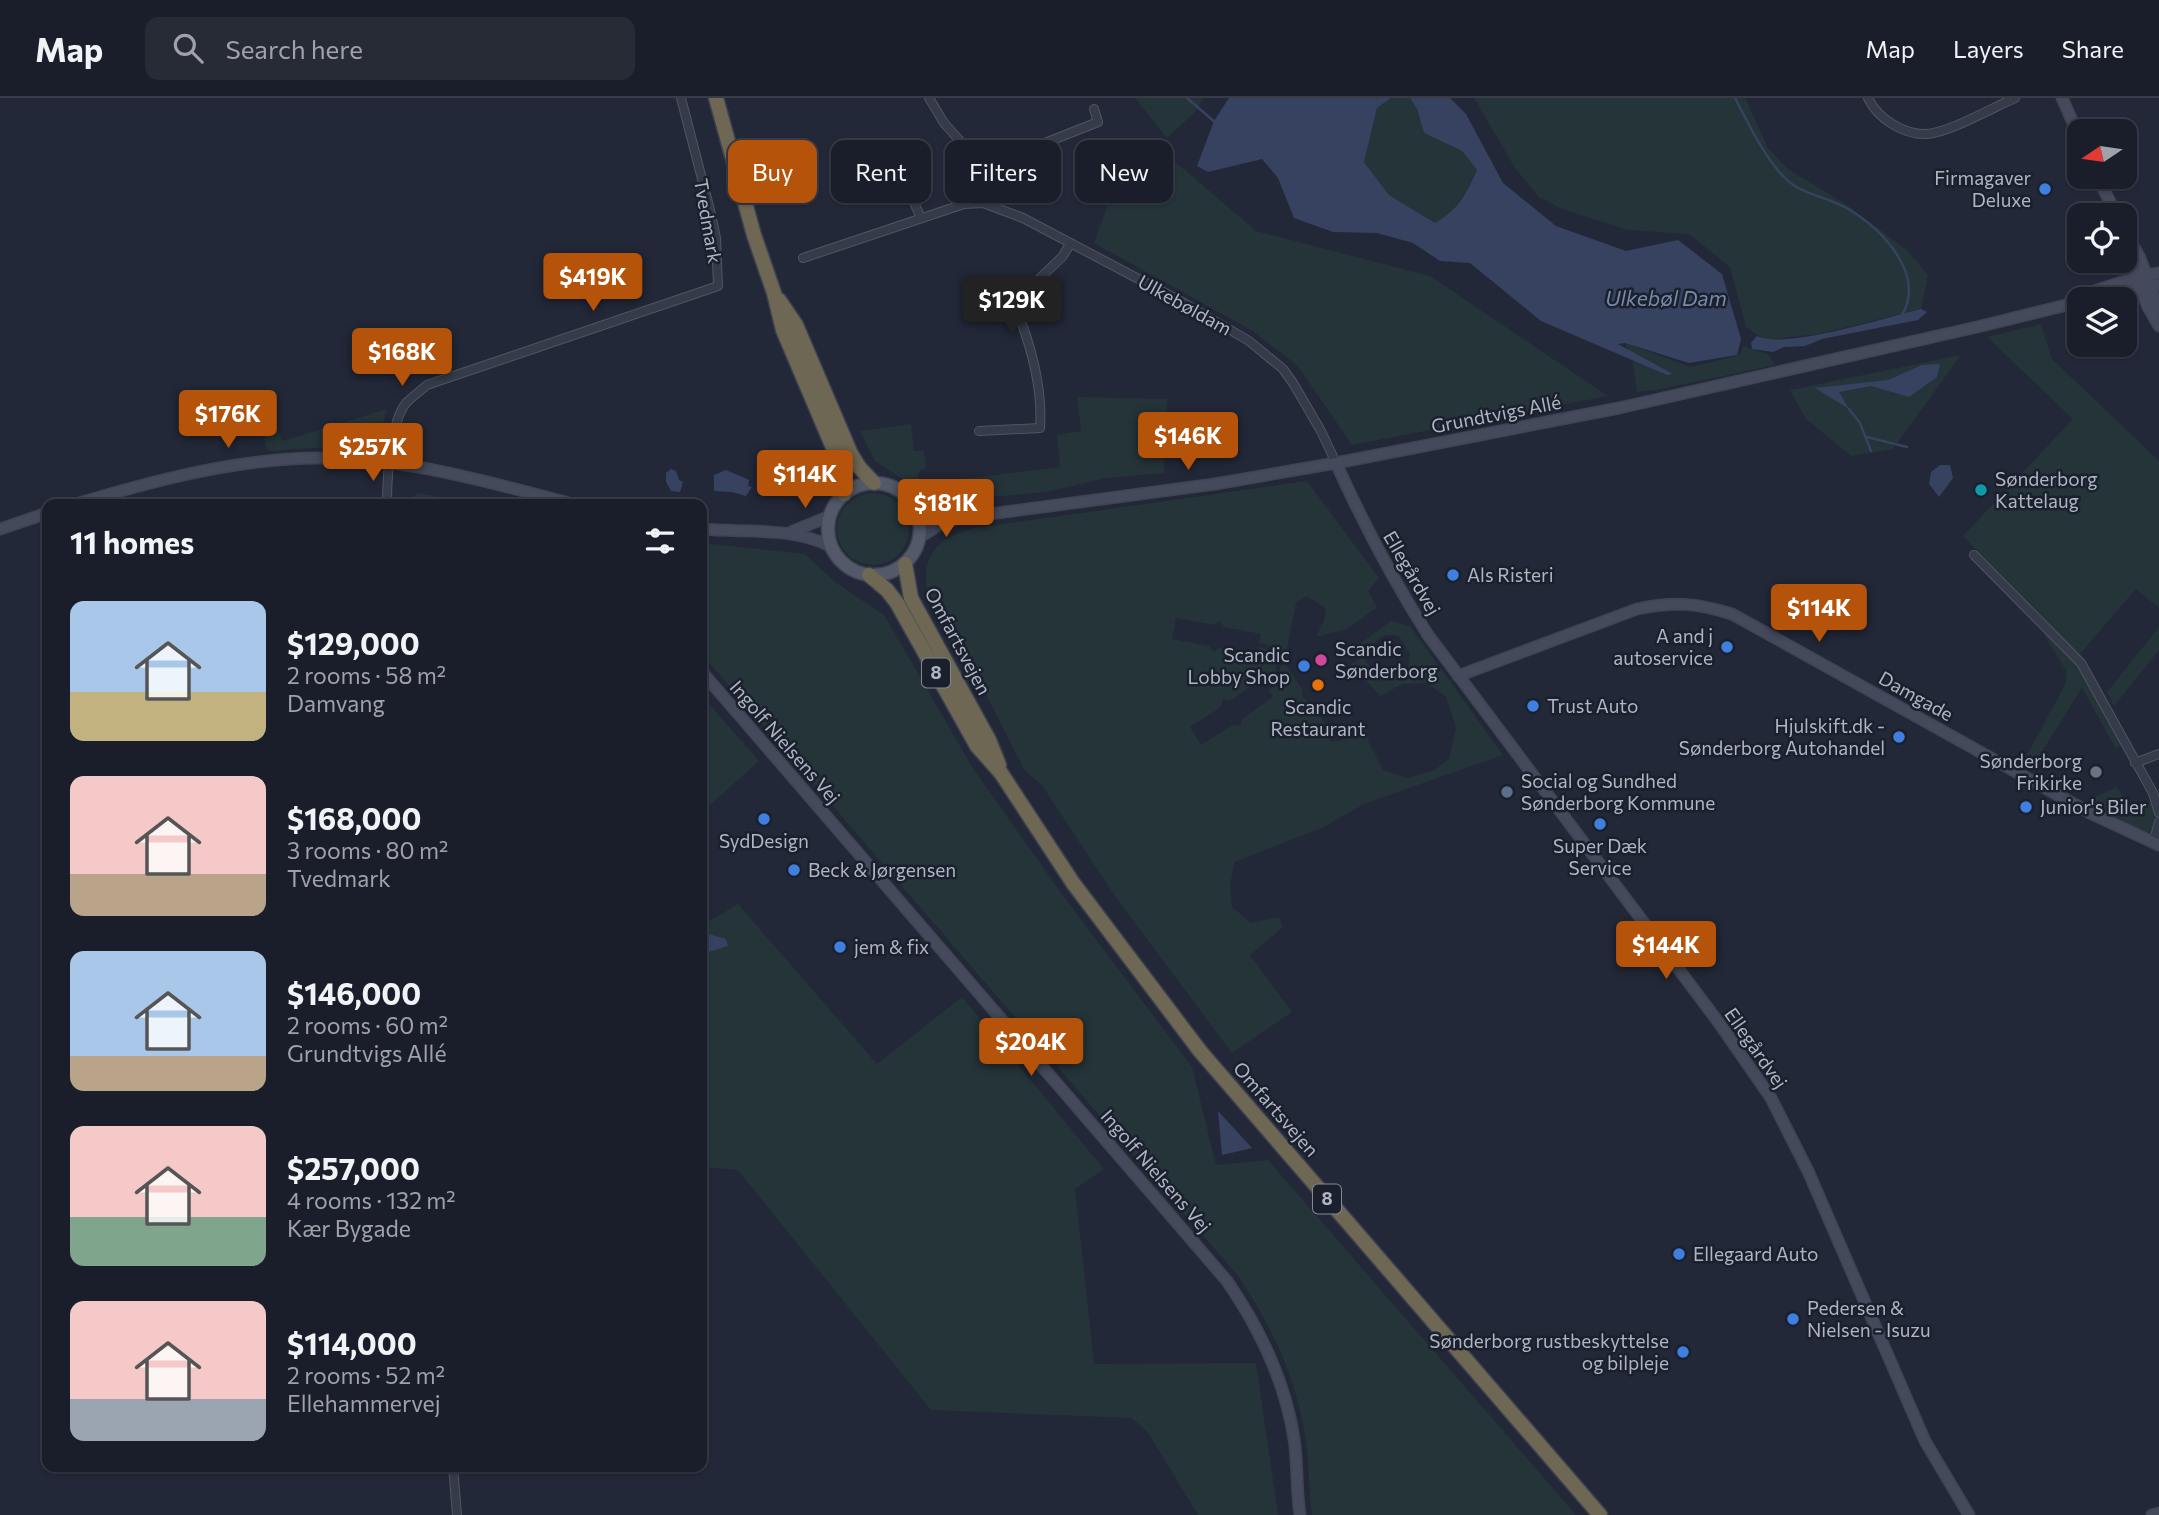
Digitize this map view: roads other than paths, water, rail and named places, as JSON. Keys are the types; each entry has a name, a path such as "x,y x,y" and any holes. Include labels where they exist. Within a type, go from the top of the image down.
{"highway":[{"path":"716,98 783,330 837,457 844,494"},
{"path":"774,293 796,325 851,454 874,483"},
{"name":"Omfartsvejen","path":"905,564 911,598 989,740 1002,773"},
{"name":"Omfartsvejen","path":"869,575 887,590 897,603 977,746 1002,773 1073,883 1200,1051 1600,1515"}],"main road":[{"path":"832,547 828,535 830,516 844,494 858,486 874,483 896,488 908,497 916,510 920,525 920,537 913,554 905,564 892,572 869,575"},
{"name":"8","path":"832,547 839,559 849,568 869,575"}],"street":[{"name":"Tvedmark","path":"389,463 394,433 405,405 427,385 718,286 716,238 681,98"},
{"path":"929,98 944,123 959,140"},
{"path":"1868,98 1873,107 1892,124 1927,134 1943,130 1992,102 2015,98"},
{"path":"2062,98 2071,119"},
{"path":"1055,140 1098,122 1094,109"},
{"path":"914,203 921,218"},
{"path":"803,258 921,218 964,205 983,203"},
{"name":"Ulkebøldam","path":"983,203 1023,218 1250,341 1283,369 1302,397 1336,463"},
{"path":"979,431 1040,428 1039,396 1026,334 1014,303 1062,257 1071,243"},
{"path":"2137,253 2141,276"},
{"path":"2137,269 2150,287 2159,309"},
{"name":"Grundtvigs Allé","path":"2032,313 2051,304 2159,273"},
{"path":"2150,287 2159,326"},
{"name":"Grundtvigs Allé","path":"920,537 942,523 960,517 1215,484 1619,408 2067,305"},
{"path":"107,499 172,477 292,458 389,463 481,480 554,499"},
{"path":"387,499 389,463"},
{"name":"Ellegårdvej","path":"1336,463 1361,518 1405,599 1458,676 1719,1023 1771,1098 1808,1171 1925,1441 1969,1515"},
{"name":"Grundtvigs Allé","path":"916,510 960,517"},
{"path":"0,529 42,515"},
{"path":"791,532 830,516"},
{"path":"707,529 791,532 832,547"},
{"path":"1974,555 2081,663 2153,793 2159,813"},
{"name":"Damgade","path":"1458,676 1637,609 1663,603 1708,606 1732,614 2090,813 2156,844 2159,822"},
{"name":"Ingolf Nielsens Vej","path":"707,678 1227,1280 1264,1340 1281,1384 1294,1441 1300,1515"},
{"path":"2135,762 2159,754"},
{"path":"453,1472 457,1515"},
{"path":"2152,1515 2159,1513"}],"water":[{"name":"Ulkebøl Dam","path":"1229,98 1391,98 1377,108 1364,162 1389,195 1435,223 1461,200 1477,170 1462,151 1424,133 1417,109 1410,98 1450,98 1466,114 1503,183 1556,226 1626,251 1678,240 1722,274 1741,339 1737,355 1689,363 1625,343 1618,344 1673,374 1667,375 1541,321 1470,263 1440,261 1413,243 1377,233 1333,232 1294,218 1278,178 1262,159 1208,172 1197,166 1214,121"},
{"path":"1921,309 1927,312 1918,320 1822,339 1805,346 1784,347 1773,352 1752,349 1751,343 1757,336 1790,339 1812,336"},
{"path":"1940,364 1937,377 1909,397 1871,386 1839,392 1849,409 1815,388 1888,380 1922,365"},
{"path":"1940,465 1950,465 1953,478 1939,497 1929,484 1931,472"},
{"path":"671,469 676,471 679,480 683,482 680,492 671,491 666,482 666,473"},
{"path":"726,470 749,480 748,486 752,487 746,496 714,491 714,475"},
{"path":"707,933 726,939 728,946 707,952"},
{"path":"1218,1111 1252,1148 1222,1155"}],"waterway":[{"path":"1187,98 1216,123"},
{"path":"1735,98 1763,149 1790,183 1850,210 1887,241 1905,269 1909,284 1908,300 1902,315"},
{"path":"1849,409 1860,423 1871,451"},
{"path":"1867,437 1907,447"}],"place":[{"name":"Firmagaver Deluxe","path":"2045,189"},
{"name":"Sønderborg Kattelaug","path":"1981,490"},
{"name":"Als Risteri","path":"1453,575"},
{"name":"A and j autoservice","path":"1727,647"},
{"name":"Scandic Sønderborg","path":"1321,660"},
{"name":"Scandic Lobby Shop","path":"1304,666"},
{"name":"Scandic Restaurant","path":"1318,685"},
{"name":"Trust Auto","path":"1533,706"},
{"name":"Hjulskift.dk - Sønderborg Autohandel","path":"1899,737"},
{"name":"Sønderborg Frikirke","path":"2096,772"},
{"name":"Social og Sundhed Sønderborg Kommune","path":"1507,792"},
{"name":"Junior's Biler","path":"2026,807"},
{"name":"SydDesign","path":"764,819"},
{"name":"Super Dæk Service","path":"1600,824"},
{"name":"Beck & Jørgensen","path":"794,870"},
{"name":"jem & fix","path":"840,947"},
{"name":"Ellegaard Auto","path":"1679,1254"},
{"name":"Pedersen & Nielsen - Isuzu","path":"1793,1319"},
{"name":"Sønderborg rustbeskyttelse og bilpleje","path":"1683,1352"}]}
